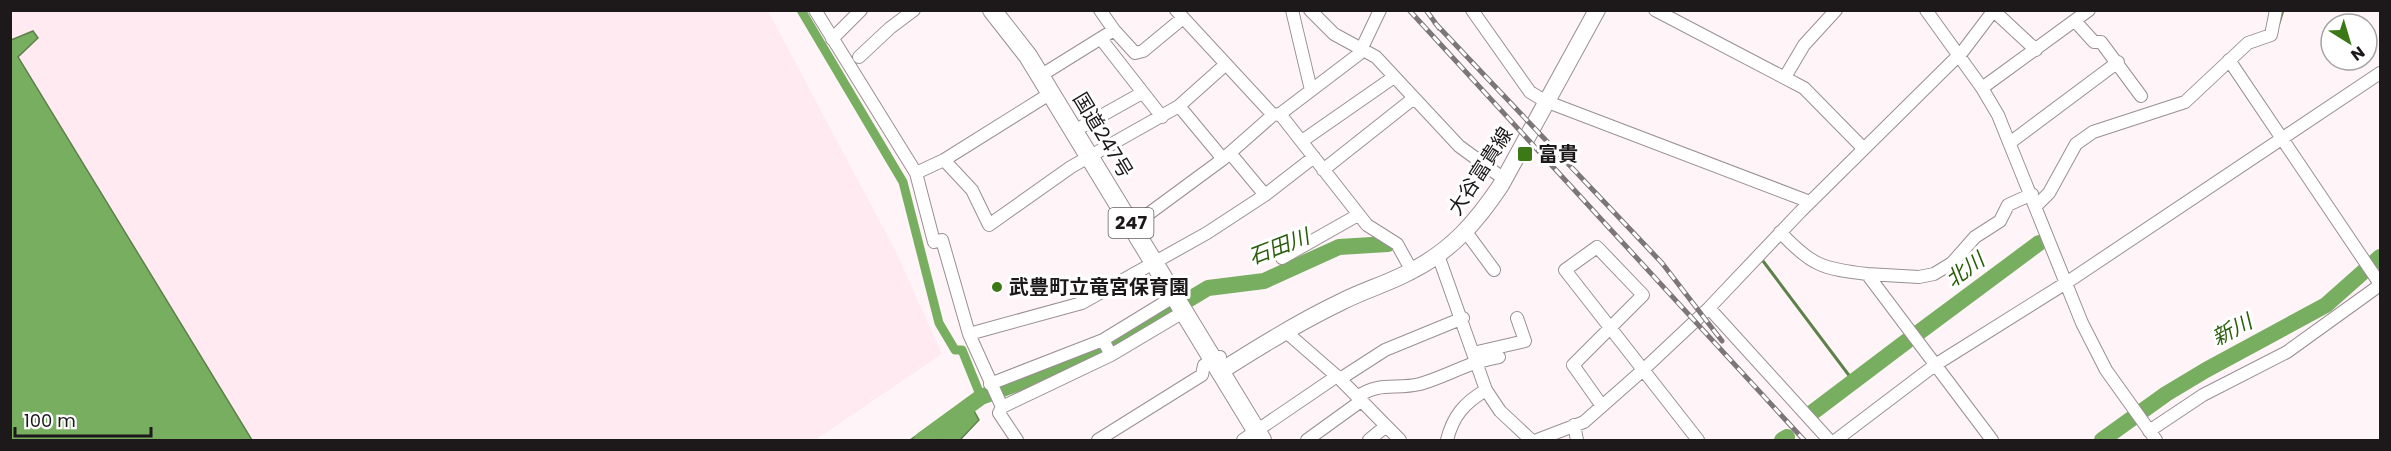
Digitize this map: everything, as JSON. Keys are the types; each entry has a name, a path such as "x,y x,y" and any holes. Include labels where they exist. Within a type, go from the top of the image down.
{"highway":[{"name":"国道247号","path":"992,10 1051,93 1218,362 1254,438"}],"main road":[{"name":"大谷富貴線","path":"1218,362 1342,301 1412,271 1438,255 1466,232 1487,207 1504,179 1597,10"}],"street":[{"path":"815,10 916,173 934,242 942,240 969,334 1002,407"},
{"path":"832,39 861,10"},
{"path":"859,57 890,28 914,10"},
{"path":"1100,10 1114,30 1136,53 1143,51 1179,14 1302,141 1367,225 1397,244 1412,271"},
{"path":"1292,10 1311,90"},
{"path":"1310,10 1334,34 1376,57 1459,146 1504,179"},
{"path":"1132,226 1359,54 1380,10"},
{"path":"1472,10 1530,92 1545,101 1810,202"},
{"path":"1655,10 1804,87 1864,149"},
{"path":"1785,77 1798,53 1836,10"},
{"path":"1926,10 1985,86 2014,140 2067,282 2106,370 2133,402 2151,429 2203,395 2287,352 2380,284 2229,60"},
{"path":"1933,10 1960,53"},
{"path":"1985,86 2089,10"},
{"path":"2039,205 2076,144 2094,132 2185,102 2248,43 2271,35 2276,10"},
{"path":"1537,441 1584,422 1709,308 1780,232 1960,53 1994,11 2036,50"},
{"path":"2075,21 2094,42 2101,42 2141,96"},
{"path":"1040,76 1114,30"},
{"path":"1101,39 1162,117"},
{"path":"2014,140 2118,62"},
{"path":"944,160 972,190 989,225 1089,156 1179,106 1226,64"},
{"path":"1836,441 1935,365 2067,282 2380,73"},
{"path":"1302,141 1394,77"},
{"path":"916,173 944,160 1051,93"},
{"path":"1074,131 1142,93"},
{"path":"1323,170 1414,98"},
{"path":"1179,106 1265,195"},
{"path":"2014,140 2032,194 2039,205"},
{"path":"969,334 1082,303 1207,233 1265,195 1314,158"},
{"path":"1780,232 1805,258 1821,266 1867,274 1919,277 1934,274 1952,263 1975,237 2000,221 2008,205 2032,194"},
{"path":"1282,258 1358,214"},
{"path":"1466,232 1494,270"},
{"path":"1602,406 1573,365 1609,329 1643,295 1597,247 1564,270 1609,329 1698,441"},
{"path":"1438,255 1463,318 1486,390 1500,411 1530,441"},
{"path":"1867,274 1992,441"},
{"path":"990,384 1103,340 1180,304"},
{"path":"1017,441 999,413 1002,407 1112,355 1180,304"},
{"path":"1709,308 1829,441"},
{"path":"1254,438 1338,378 1385,350 1463,318"},
{"path":"1307,441 1359,399 1382,385 1406,387 1422,383 1474,357 1525,341 1517,318"},
{"path":"1285,331 1338,378 1400,441"},
{"path":"1103,340 1112,355"},
{"path":"1474,357 1499,357"},
{"path":"1110,441 1206,381 1218,362"},
{"path":"1098,441 1206,381"},
{"path":"1447,441 1457,414 1467,401 1486,390"},
{"path":"1369,441 1386,426"},
{"path":"1574,426 1576,441"}],"shaded area":[{"path":"11,10 768,11 896,252 942,354 815,440 252,440 18,56 38,38 33,31 11,40"},
{"path":"33,31 38,38 18,57 252,440 11,440 11,40"},
{"path":"968,400 979,420 960,440 910,440"}],"waterway":[{"path":"801,10 903,182 939,323 955,350 962,350 981,397"},
{"path":"2279,23 2283,10"},
{"name":"北川","path":"1918,333 2039,243"},
{"name":"石田川","path":"1188,300 1208,288 1264,281 1339,247 1388,244"},
{"name":"新川","path":"2102,440 2166,394 2326,305 2380,257"},
{"path":"1763,261 1854,382"},
{"name":"石田川","path":"1110,345 1170,311"},
{"name":"北川","path":"1813,412 1907,341"},
{"name":"石田川","path":"922,440 981,397 1065,366 1104,348"},
{"name":"北川","path":"1782,440 1787,437"}],"railway":[{"path":"1409,10 1804,440"},
{"path":"1426,10 1439,28"},
{"path":"1435,23 1662,263 1722,341"}],"place":[{"name":"富貴","path":"1525,154"},
{"name":"武豊町立竜宮保育園","path":"997,287"}]}
